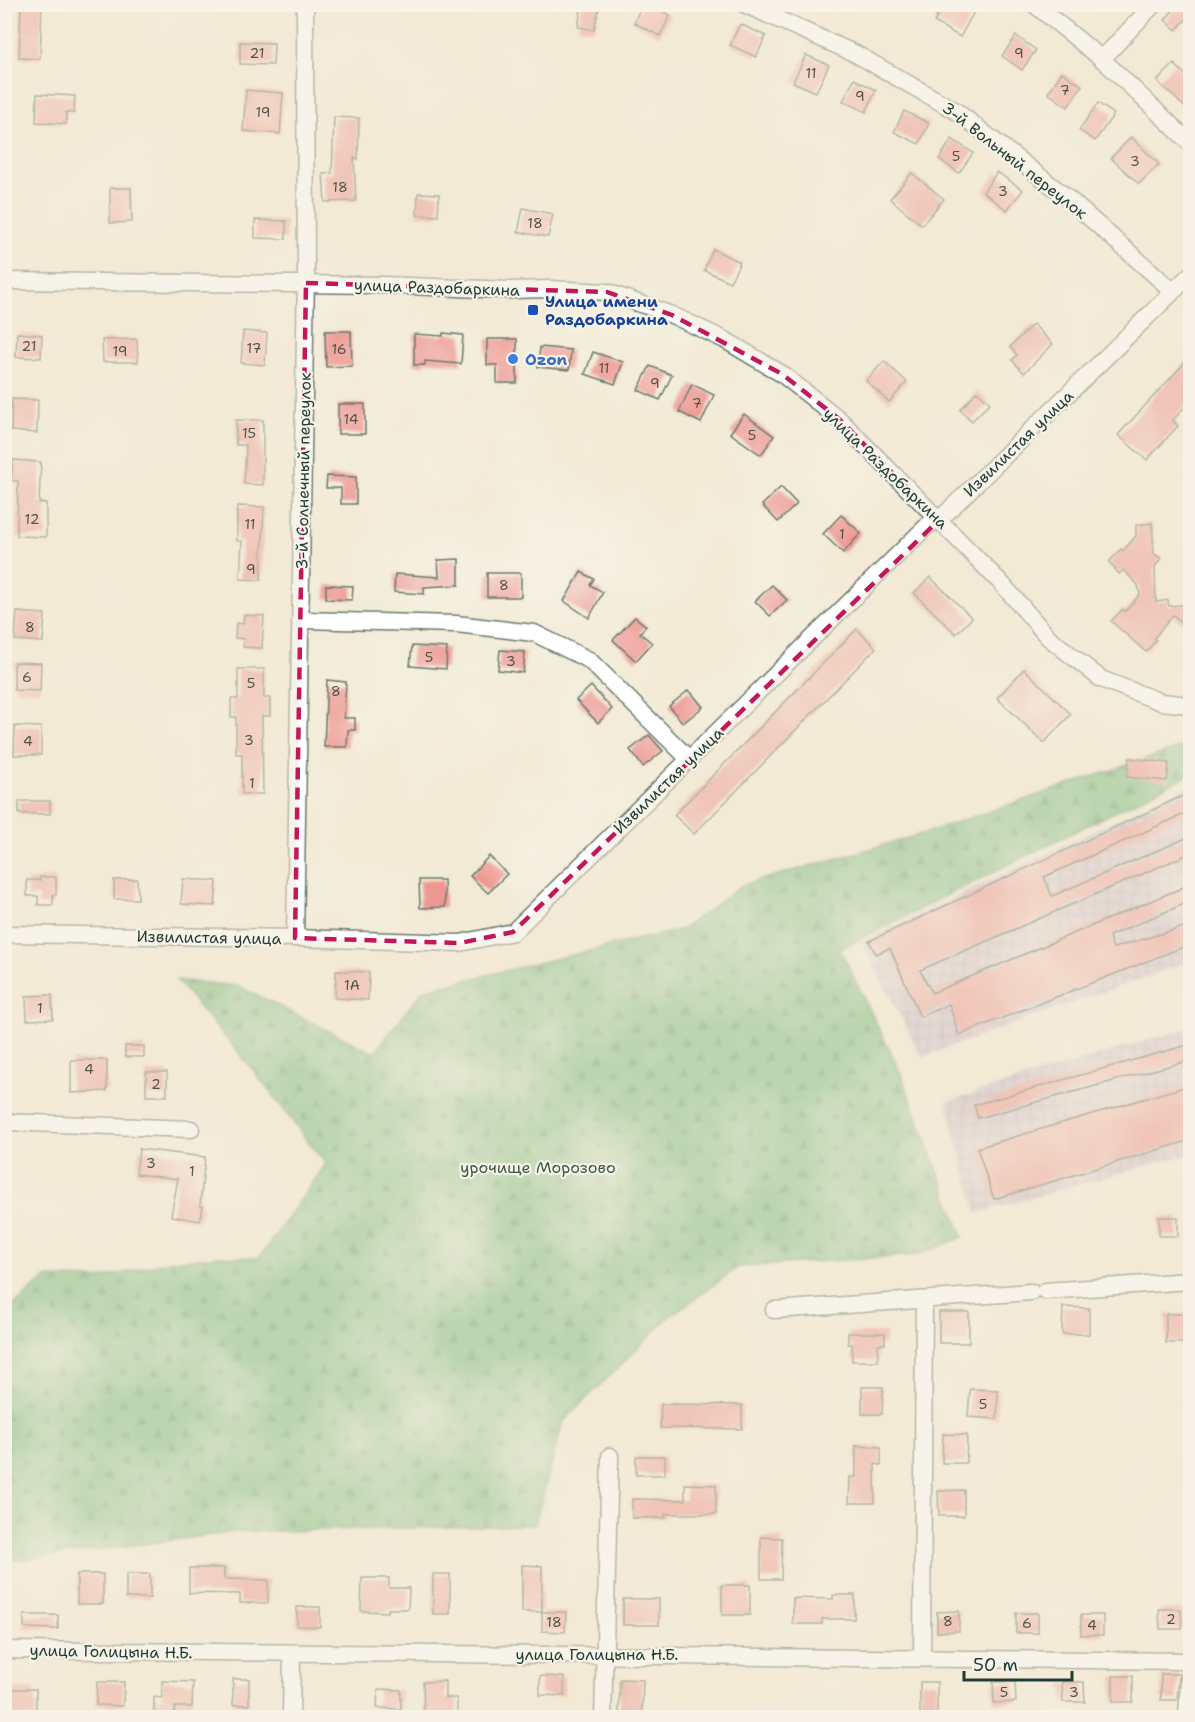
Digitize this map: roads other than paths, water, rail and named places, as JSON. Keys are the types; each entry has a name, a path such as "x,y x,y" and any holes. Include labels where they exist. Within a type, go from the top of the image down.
{"street":[{"name":"3-й Солнечный переулок","path":"296,938 306,284 305,4"},
{"name":"3-й Вольный переулок","path":"744,4 856,54 956,111 1065,196 1173,291"},
{"path":"1034,4 1102,59 1191,143"},
{"path":"1102,59 1154,4"},
{"name":"Извилистая улица","path":"4,934 460,943 513,932 928,525 939,520 1191,275"},
{"name":"улица Раздобаркина","path":"4,281 550,289 607,292 672,315 725,340 782,374 839,419 1002,584 1048,637 1101,679 1161,702 1191,705"},
{"path":"302,620 456,624 534,633 589,660 689,759"},
{"path":"4,1122 191,1129"},
{"path":"774,1310 1191,1281"},
{"path":"922,1658 924,1299"},
{"path":"603,1718 610,1456"},
{"name":"улица Голицына Н.Б.","path":"4,1650 1190,1661"},
{"path":"291,1718 292,1653"},
{"path":"1187,1718 1190,1661"}],"place":[{"name":"Улица имени Раздобаркина","path":"533,310"},
{"name":"Ozon","path":"513,359"}],"park label":[{"name":"урочище Морозово","path":"538,1167"}]}
